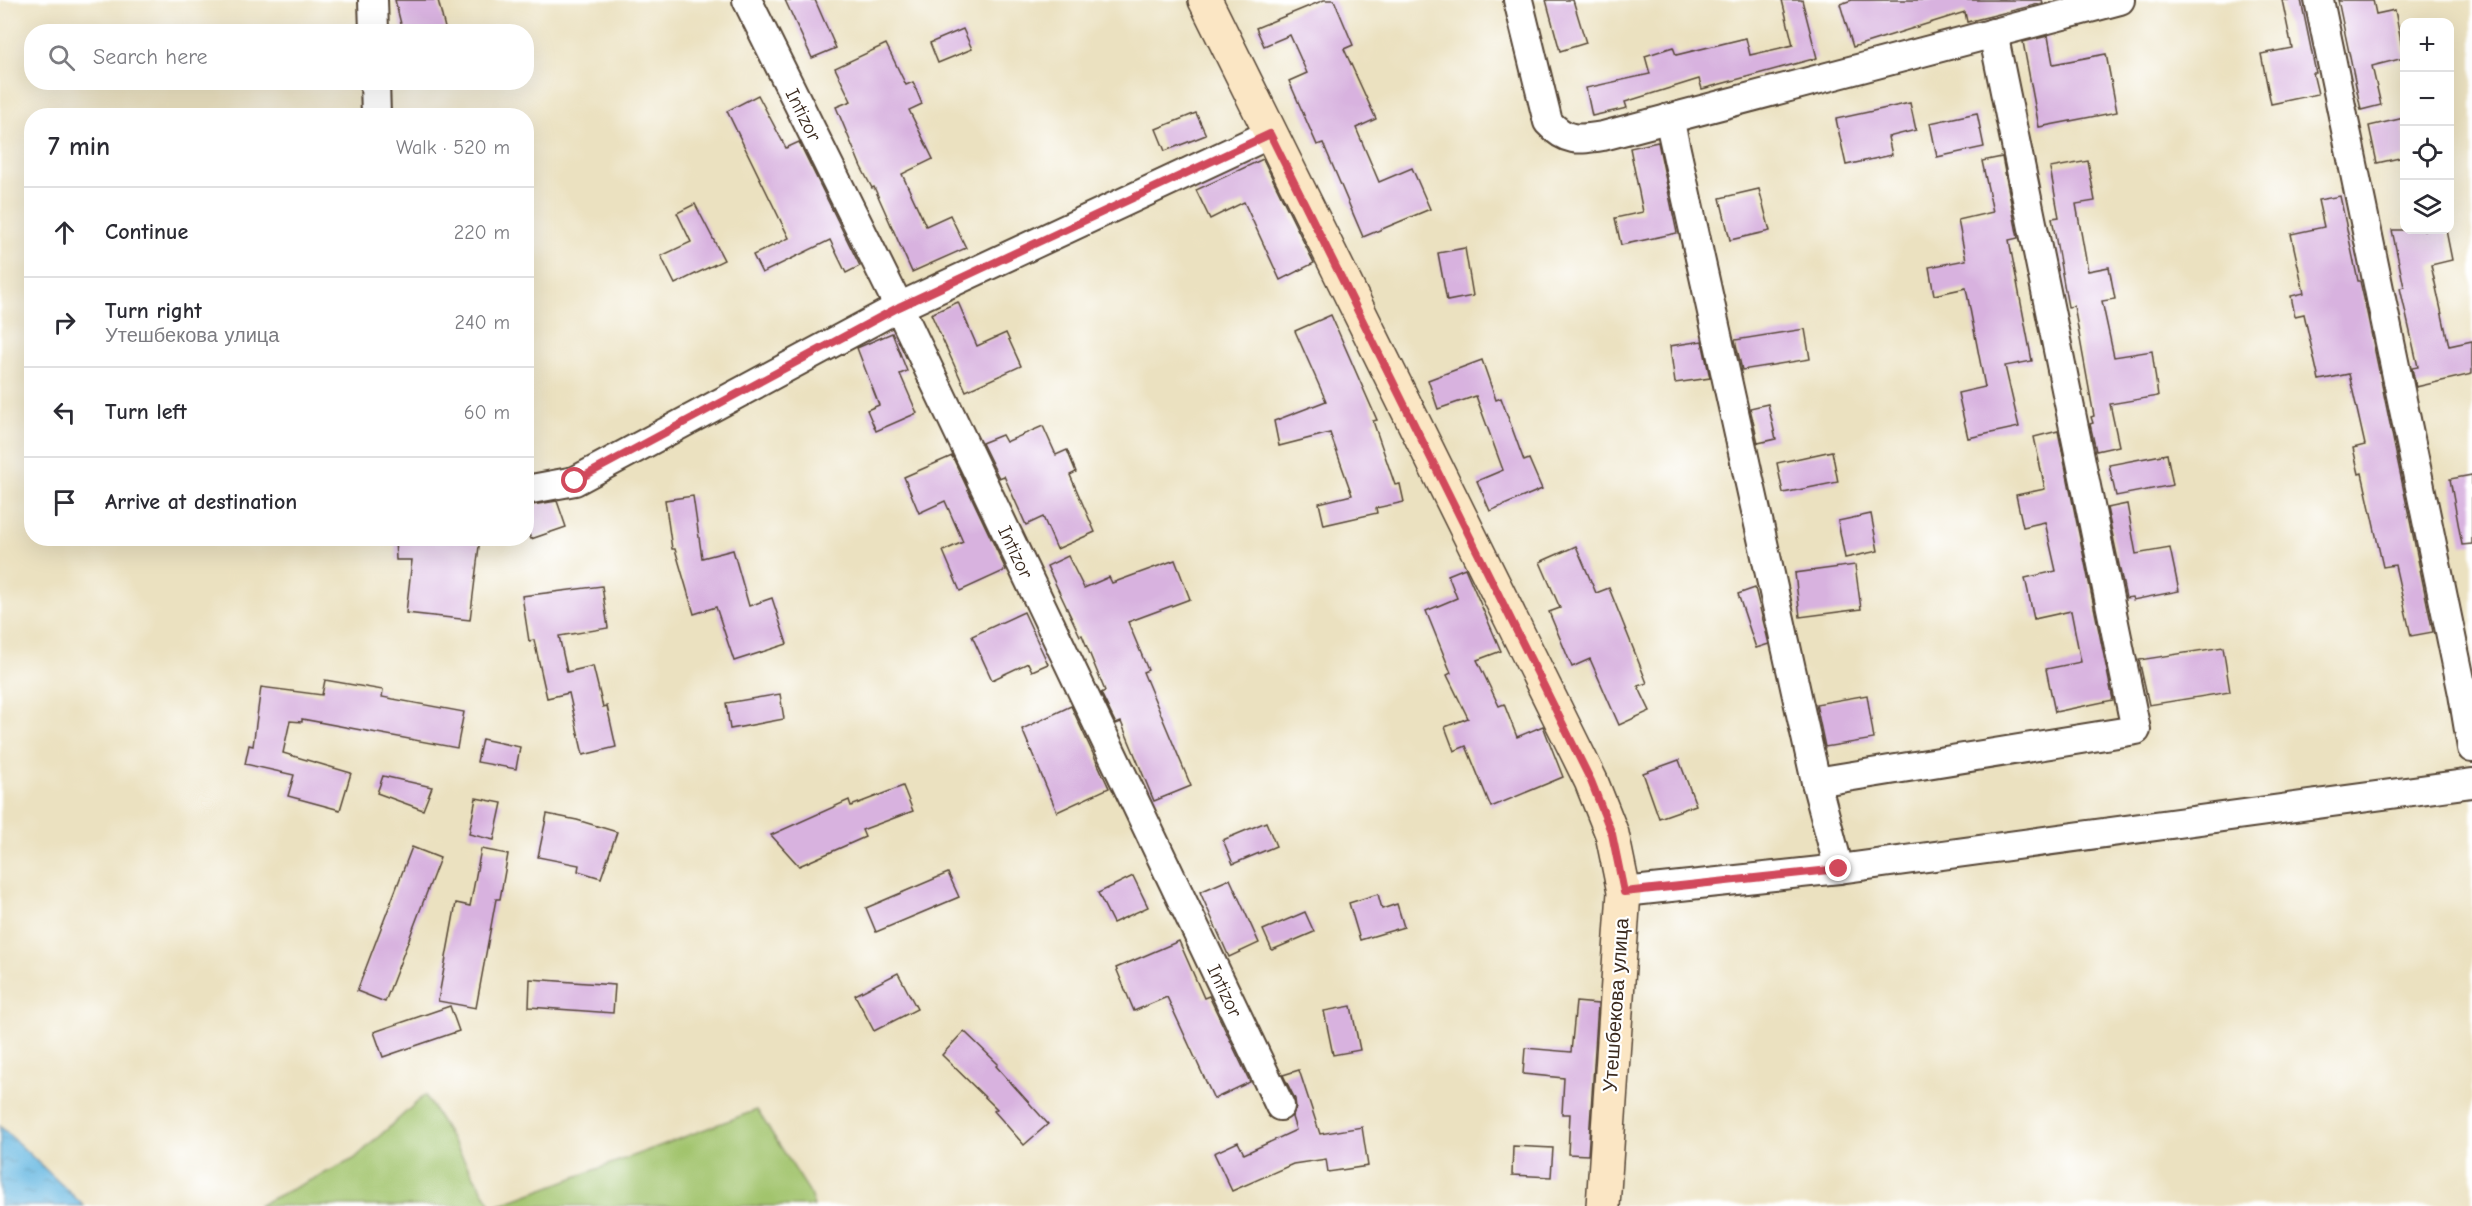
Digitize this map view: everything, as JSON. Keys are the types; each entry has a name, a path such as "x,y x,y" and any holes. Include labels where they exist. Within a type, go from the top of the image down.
{"main road":[{"name":"Утешбекова улица","path":"1205,0 1591,781 1612,834 1624,892 1603,1206"}],"street":[{"path":"373,0 374,24"},
{"name":"Intizor","path":"747,0 899,307 1280,1106"},
{"path":"1518,0 1548,122 1558,134 1578,140 1603,136 2120,0"},
{"path":"2319,0 2463,694 2472,748"},
{"path":"1815,782 2136,730 1992,33"},
{"path":"375,90 376,108"},
{"path":"1669,118 1815,782 1839,869"},
{"path":"534,489 575,481 899,307 1270,134"},
{"path":"1624,892 1839,869 2472,783"}],"green space":[{"path":"425,1095 492,1206 257,1206 354,1159"},
{"path":"757,1110 809,1191 814,1206 497,1206"}],"water":[{"path":"0,1126 84,1206 0,1206"}],"building":[{"path":"395,0 438,0 444,24 401,24"},
{"path":"785,0 815,0 836,48 812,58"},
{"path":"1324,0 1334,0 1353,45 1344,49 1376,119 1356,128 1379,182 1412,168 1430,209 1363,237 1323,143 1317,145 1289,81 1307,73 1290,35 1264,46 1256,28"},
{"path":"1546,0 1573,0 1586,43 1560,51"},
{"path":"1782,0 1802,0 1817,58 1702,89 1699,79 1625,102 1627,108 1592,116 1586,88 1650,74 1645,56 1673,47 1676,55 1746,38 1750,55 1793,45"},
{"path":"1852,0 2042,0 2043,3 1967,22 1965,12 1853,47 1840,4"},
{"path":"2282,0 2301,0 2318,94 2271,104 2261,54 2292,48"},
{"path":"2338,0 2373,0 2376,14 2395,10 2400,37 2400,59 2372,66 2381,105 2361,110"},
{"path":"963,29 972,49 938,63 930,43"},
{"path":"2048,36 2053,64 2106,54 2117,112 2039,127 2023,42"},
{"path":"886,44 906,85 913,82 922,104 909,110 933,159 902,174 926,226 950,215 966,248 912,272 874,187 872,188 861,167 836,107 851,101 835,68"},
{"path":"758,95 786,148 799,142 860,266 846,273 830,240 762,273 753,255 789,238 727,111"},
{"path":"1910,103 1916,130 1888,137 1892,155 1846,165 1836,119"},
{"path":"1196,113 1206,135 1165,151 1156,129"},
{"path":"1977,113 1984,147 1937,157 1930,123"},
{"path":"2400,119 2400,158 2377,163 2369,126"},
{"path":"1658,142 1677,233 1621,245 1615,218 1643,212 1630,148"},
{"path":"2002,157 2018,238 2009,240 2032,361 2005,366 2019,427 1968,438 1958,393 1985,387 1966,288 1934,295 1929,267 1966,260 1958,220 1993,212 1982,161"},
{"path":"1263,159 1314,263 1280,280 1244,202 1210,219 1196,190"},
{"path":"2088,161 2095,201 2076,204 2088,271 2109,267 2115,299 2102,301 2114,357 2152,351 2158,396 2110,404 2119,446 2096,451 2090,424 2093,423 2091,417 2094,416 2074,306 2068,307 2052,218 2059,217 2050,168"},
{"path":"1759,189 1770,231 1730,240 1720,198"},
{"path":"2340,196 2358,281 2360,281 2365,303 2433,632 2411,636 2395,565 2383,567 2362,473 2359,474 2353,448 2365,445 2349,374 2319,380 2304,314 2295,316 2291,296 2304,293 2291,234 2324,227 2318,200"},
{"path":"695,204 724,260 675,284 661,256 691,242 677,213"},
{"path":"2392,230 2400,230 2400,234 2447,234 2452,260 2431,265 2449,346 2472,341 2472,374 2416,387 2412,368 2418,367 2400,288 2404,287"},
{"path":"1465,248 1473,296 1447,301 1438,253"},
{"path":"958,302 977,346 1006,333 1021,366 966,391 931,314"},
{"path":"1331,315 1377,420 1373,421 1395,485 1400,484 1404,502 1376,508 1377,513 1324,525 1319,503 1352,495 1330,433 1279,446 1274,421 1326,401 1295,331"},
{"path":"1805,329 1810,359 1742,370 1735,340"},
{"path":"892,333 907,371 900,374 917,413 876,431 867,410 879,405 857,348"},
{"path":"1702,341 1710,378 1675,383 1670,346"},
{"path":"1482,360 1496,400 1501,398 1524,461 1529,459 1542,489 1490,511 1477,481 1503,470 1476,396 1438,409 1428,380"},
{"path":"1768,404 1776,439 1758,443 1750,408"},
{"path":"1043,426 1056,455 1067,450 1076,472 1070,475 1095,532 1057,549 1043,517 1026,525 1004,476 999,478 982,443 1002,435 1006,442"},
{"path":"2058,431 2113,700 2055,712 2046,669 2081,662 2071,611 2034,619 2025,578 2056,571 2045,522 2023,527 2016,495 2045,489 2034,437"},
{"path":"1832,451 1838,482 1783,493 1777,463"},
{"path":"2167,454 2173,485 2116,496 2109,465"},
{"path":"952,456 1006,570 960,591 943,551 963,542 945,501 919,513 904,477"},
{"path":"2472,475 2472,544 2462,545 2450,479"},
{"path":"693,496 702,558 733,550 749,606 772,598 787,644 734,661 716,607 694,614 675,549 672,549 665,500"},
{"path":"557,501 566,527 534,538 534,505"},
{"path":"2127,504 2136,554 2170,548 2179,591 2133,600 2132,597 2126,598 2107,508"},
{"path":"1871,514 1878,551 1845,558 1838,521"},
{"path":"395,546 479,546 470,620 406,613 412,560 396,560"},
{"path":"1576,546 1596,593 1609,588 1647,683 1638,686 1650,711 1619,725 1590,659 1572,667 1549,612 1560,608 1540,562"},
{"path":"1068,556 1084,588 1109,577 1112,583 1175,560 1190,599 1128,622 1148,670 1143,672 1191,786 1154,801 1121,722 1116,724 1101,693 1105,691 1082,635 1080,636 1047,566"},
{"path":"1855,565 1861,609 1800,617 1795,573"},
{"path":"1465,568 1501,651 1477,660 1499,706 1504,704 1517,737 1543,726 1563,777 1491,807 1466,746 1454,751 1445,727 1468,718 1447,675 1451,673 1426,611 1457,598 1448,575"},
{"path":"602,586 608,628 559,636 567,672 593,666 603,707 607,706 616,747 583,755 569,693 547,698 534,640 529,641 522,596"},
{"path":"1755,588 1769,644 1756,648 1738,594"},
{"path":"1024,612 1048,664 1032,671 1028,663 992,680 972,636"},
{"path":"2223,647 2230,692 2149,705 2139,660"},
{"path":"325,680 383,690 382,697 464,712 457,748 302,719 302,722 290,721 283,753 351,773 340,810 288,796 294,775 245,764 249,745 253,746 261,687 322,695"},
{"path":"780,694 784,719 730,729 726,703"},
{"path":"1867,695 1874,739 1825,747 1816,704"},
{"path":"1071,706 1109,788 1057,812 1022,729"},
{"path":"482,739 520,747 516,769 477,762"},
{"path":"1679,760 1696,805 1659,818 1643,773"},
{"path":"383,776 432,787 423,810 377,793"},
{"path":"903,786 913,811 862,830 865,837 799,866 771,835 849,800 851,806"},
{"path":"476,798 502,803 494,840 469,834"},
{"path":"547,814 617,832 601,878 578,871 579,865 538,857"},
{"path":"1266,822 1276,846 1233,864 1223,840"},
{"path":"412,847 440,858 385,1002 357,991"},
{"path":"481,849 508,854 500,899 496,899 476,1008 438,1001 456,903 470,906"},
{"path":"948,873 959,897 876,932 866,908"},
{"path":"1133,876 1148,907 1113,923 1098,893"},
{"path":"1230,879 1259,943 1229,957 1200,892"},
{"path":"1378,894 1382,909 1397,904 1404,927 1360,940 1349,903"},
{"path":"1305,912 1314,932 1272,950 1263,930"},
{"path":"1179,941 1204,998 1209,996 1250,1082 1214,1099 1167,997 1134,1011 1116,968"},
{"path":"898,973 917,1009 874,1031 855,995"},
{"path":"530,979 615,985 613,1013 529,1007"},
{"path":"1576,1002 1598,1004 1588,1155 1568,1154 1570,1114 1562,1114 1564,1078 1523,1074 1525,1048 1571,1052"},
{"path":"450,1006 459,1031 383,1057 374,1032"},
{"path":"1351,1006 1360,1050 1333,1055 1324,1011"},
{"path":"964,1031 998,1064 996,1066 1048,1124 1024,1145 994,1111 997,1109 942,1055"},
{"path":"1299,1070 1320,1134 1362,1127 1368,1166 1328,1172 1326,1159 1293,1164 1232,1191 1214,1153 1238,1142 1244,1154 1296,1130 1292,1117 1296,1108 1295,1099 1283,1075"},
{"path":"1513,1146 1553,1148 1551,1177 1512,1175"}],"route":[{"path":"575,481 899,307 1270,134 1591,781 1612,834 1624,892 1839,869"}]}
